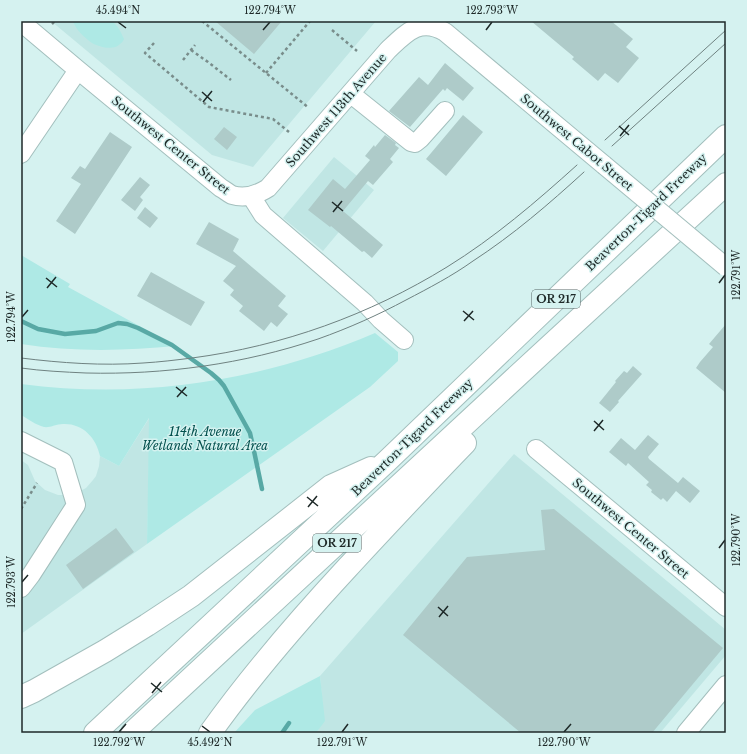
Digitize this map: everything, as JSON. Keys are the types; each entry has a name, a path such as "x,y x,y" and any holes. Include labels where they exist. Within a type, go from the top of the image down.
{"highway":[{"name":"Beaverton-Tigard Freeway","path":"94,733 387,462 726,136"},
{"name":"Beaverton-Tigard Freeway","path":"132,733 726,184"},
{"path":"210,733 275,650 309,610 415,494 521,387 541,354"},
{"path":"21,696 34,691 105,651 191,596 331,486 387,462"}],"street":[{"name":"Southwest Center Street","path":"21,22 221,188 232,195 252,196"},
{"name":"Southwest 113th Avenue","path":"252,196 268,188 388,50 411,30 423,26"},
{"name":"Southwest Cabot Street","path":"423,26 438,28 445,32 726,267"},
{"path":"21,154 78,70"},
{"path":"351,94 411,142 415,143 445,111"},
{"path":"252,196 263,215 355,294 404,340"},
{"path":"21,441 63,462 76,505 21,588"},
{"name":"Southwest Center Street","path":"536,449 726,607"},
{"path":"686,733 726,685"}],"path":[{"path":"52,24 55,21"},
{"path":"202,21 309,108"},
{"path":"266,73 310,21"},
{"path":"332,30 357,51"},
{"path":"154,43 145,53 211,108 273,119 289,132"},
{"path":"183,60 195,45"},
{"path":"191,50 231,80"},
{"path":"21,509 37,483"}],"shaded area":[{"path":"51,21 376,21 253,167 212,155"},
{"path":"334,157 374,190 323,251 283,218"},
{"path":"150,417 147,544 21,634 21,460 28,465 35,481 45,490 58,495 74,494 86,488 96,476 100,456 119,466"},
{"path":"514,454 726,630 726,655 660,733 316,733 324,721 320,676"}],"green space":[{"path":"73,21 112,21 119,29 124,39 121,43 114,47 106,48 98,46 83,36"},
{"path":"21,255 70,284 68,287 176,346 98,350 40,347 21,344"},
{"name":"114th Avenue Wetlands Natural Area","path":"375,333 398,352 398,361 370,387 147,544 149,418 119,466 100,456 92,437 82,429 70,424 44,427 21,415 21,384 112,390 157,388 201,382 246,374 289,363 332,350"},
{"path":"320,676 325,721 316,733 234,733 255,710"}],"building":[{"path":"215,21 282,21 254,54"},
{"path":"531,21 611,21 633,39 626,47 639,58 618,83 605,73 598,81 572,59 574,57"},
{"path":"445,63 474,88 463,101 447,88 445,91 443,89 410,127 389,111 419,77 428,85"},
{"path":"463,115 483,132 446,176 426,159"},
{"path":"224,127 237,137 227,150 214,139"},
{"path":"110,132 132,147 75,234 56,221 81,184 71,178 80,166 85,169"},
{"path":"385,135 396,143 395,145 399,148 390,159 393,162 373,185 368,181 343,211 383,245 372,258 308,210 333,179 345,189 370,160 365,156"},
{"path":"140,177 150,185 140,197 143,200 135,211 121,200"},
{"path":"145,207 158,218 150,228 137,218"},
{"path":"209,222 239,239 233,251 286,296 278,306 288,314 277,327 271,322 264,331 239,311 243,306 230,295 234,290 223,281 236,266 196,244"},
{"path":"151,272 205,302 191,326 137,296"},
{"path":"726,324 726,393 696,368 713,347 709,344"},
{"path":"633,366 642,374 610,412 599,403 624,371 627,373"},
{"path":"648,435 659,444 648,457 649,459 678,483 683,477 700,491 690,503 676,491 667,502 663,498 661,500 651,492 652,490 646,485 649,482 628,463 626,466 609,452 621,438 635,450"},
{"path":"554,509 723,648 652,733 521,733 403,635 467,557 545,550 541,510"},
{"path":"116,528 134,552 83,589 66,565"}],"waterway":[{"path":"21,321 38,329 65,334 96,331 118,323 127,324 172,345 211,373 224,386 250,433 262,489"},
{"path":"282,733 289,723"}],"tram line":[{"path":"605,140 726,30"},
{"path":"612,146 726,43"},
{"path":"21,358 67,363 97,364 128,364 168,361 226,353 292,337 324,326 387,300 447,267 514,219 577,165"},
{"path":"21,368 86,373 174,370 262,355 318,339 385,311 457,272 516,230 584,172"}]}
